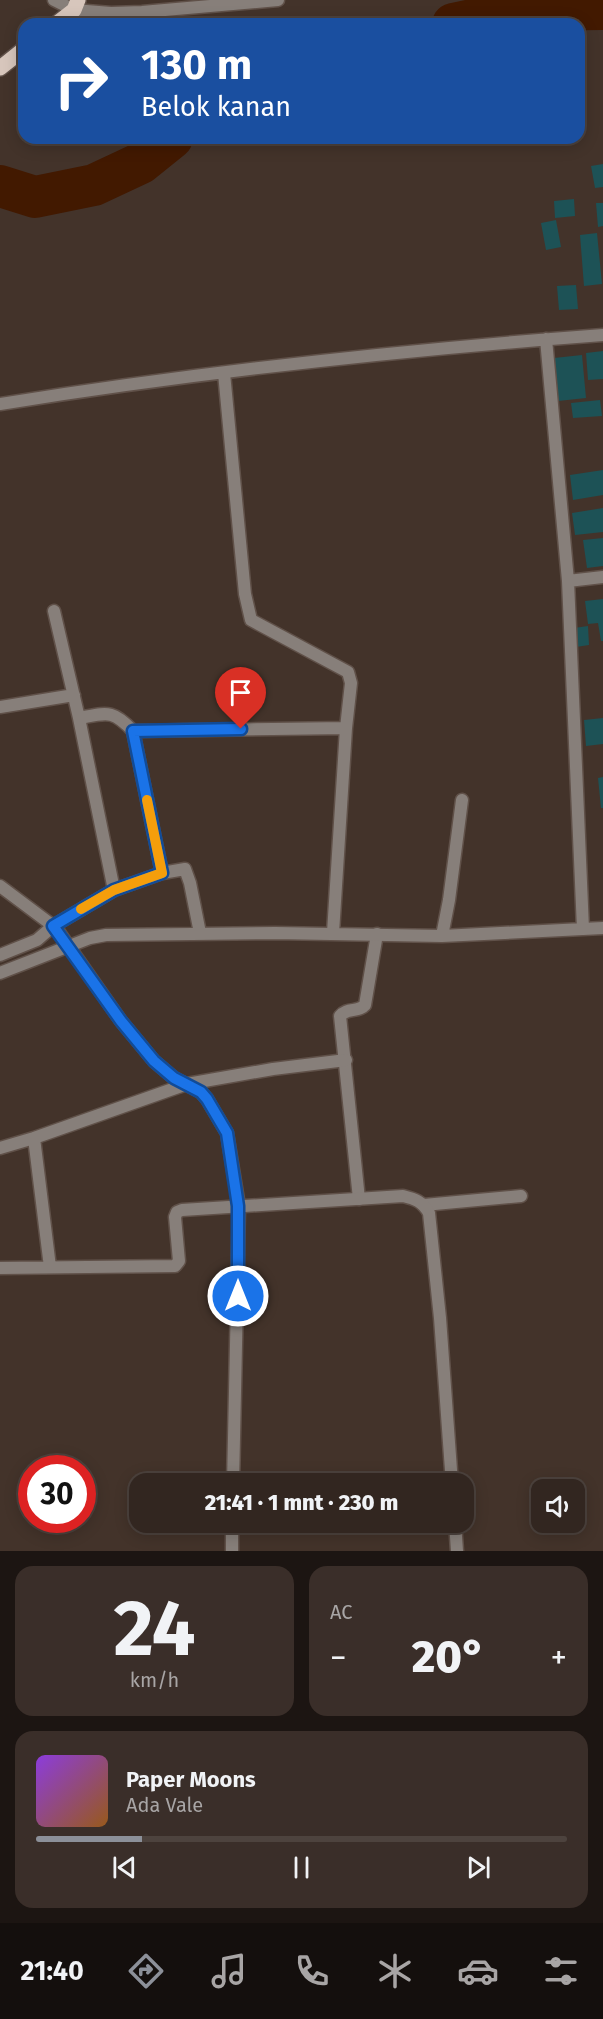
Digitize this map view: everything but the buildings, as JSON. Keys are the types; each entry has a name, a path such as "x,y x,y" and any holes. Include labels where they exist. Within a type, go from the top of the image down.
{"main road":[{"path":"62,18 76,5"},
{"path":"0,68 18,54"}],"street":[{"path":"54,0 111,13 278,0"},
{"path":"0,404 108,387 345,359 603,335"},
{"path":"546,339 568,581 583,929"},
{"path":"224,373 244,594 251,620 348,672 351,683 333,933"},
{"path":"568,581 603,577"},
{"path":"54,611 79,718 114,890"},
{"path":"0,707 74,695"},
{"path":"79,718 109,713 122,720 133,731 162,873"},
{"path":"133,731 346,728"},
{"path":"442,936 462,800"},
{"path":"0,955 38,940 54,927 114,890 162,873 185,869 200,933"},
{"path":"0,886 54,927 121,1021 154,1061 174,1078 201,1092 227,1133 238,1206 238,1318 233,1473"},
{"path":"0,973 67,944 106,935 333,933 442,936 603,928"},
{"path":"359,1199 340,1016 346,1010 361,1009 365,1005 377,934"},
{"path":"0,1148 187,1084 273,1069 346,1060"},
{"path":"34,1138 50,1267"},
{"path":"0,1268 175,1266 179,1262 175,1217 177,1212 182,1210 403,1196 418,1200 429,1213 440,1318 451,1473"},
{"path":"424,1205 521,1196"},
{"path":"232,1533 232,1551"},
{"path":"456,1533 458,1551"}],"waterway":[{"path":"482,18 520,10 603,9"},
{"path":"0,186 35,197 94,185 141,163 165,144"}],"slow traffic":[{"path":"81,909 114,890 162,873 147,800"}],"route":[{"path":"238,1296 238,1206 227,1133 201,1092 174,1078 154,1061 121,1021 53,926 114,890 162,873 133,731 241,729"}]}
